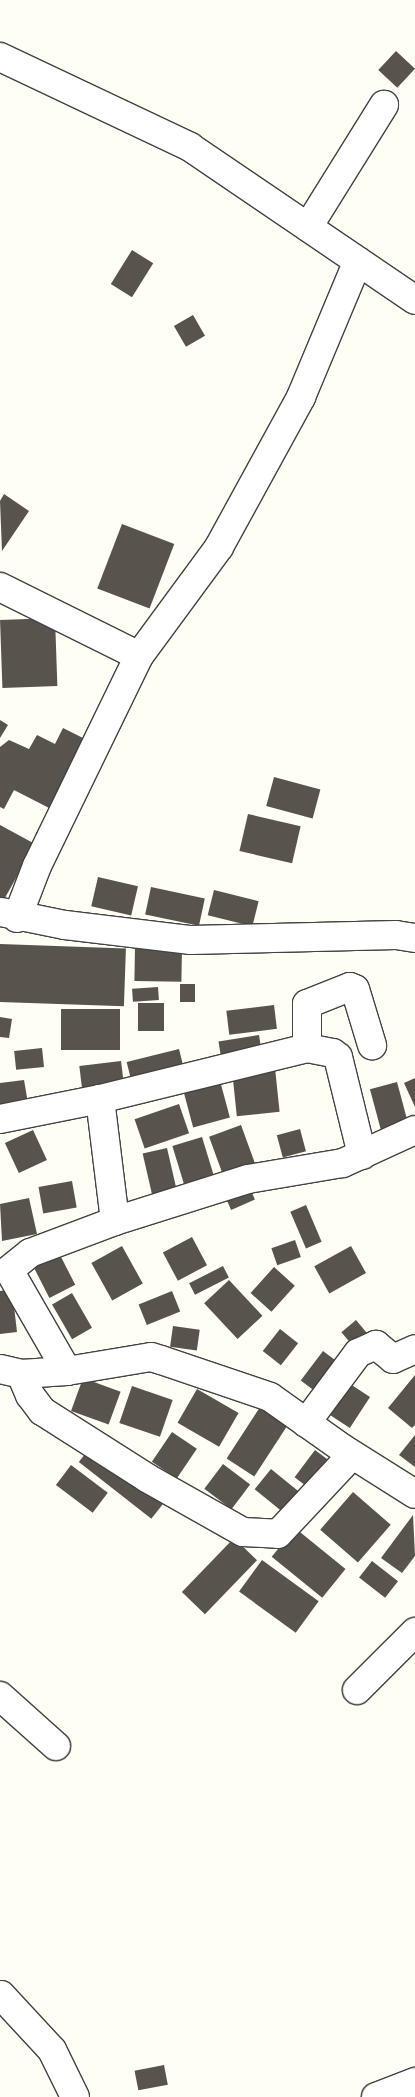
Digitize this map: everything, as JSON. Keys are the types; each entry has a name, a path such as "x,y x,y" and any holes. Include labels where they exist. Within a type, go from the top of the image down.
{"street":[{"path":"0,57 190,147 415,300"},
{"path":"308,227 384,105"},
{"path":"358,261 301,397 218,547 139,656 41,858 9,915 191,940 396,935 415,938"},
{"path":"0,587 139,656"},
{"path":"307,1048 307,1004 350,987 354,988 372,1045"},
{"path":"0,1118 100,1099 307,1048 338,1057 362,1155"},
{"path":"100,1099 115,1221"},
{"path":"67,1371 4,1264 115,1221 248,1179 343,1163 415,1130"},
{"path":"306,1423 358,1353 376,1346 393,1359 415,1349"},
{"path":"11,1372 67,1371 151,1357 161,1360 249,1387 270,1397 352,1455 415,1494"},
{"path":"11,1372 42,1410 155,1483 243,1532 278,1534 352,1455"},
{"path":"357,1690 415,1632"},
{"path":"0,1696 56,1746"},
{"path":"1,1995 52,2050 75,2097"},
{"path":"376,2097 415,2082"}],"building":[{"path":"396,51 415,69 397,88 378,70"},
{"path":"132,250 153,263 132,297 111,284"},
{"path":"193,315 205,336 186,347 174,326"},
{"path":"4,494 29,511 2,551 0,501"},
{"path":"122,524 174,544 150,608 97,588"},
{"path":"55,618 57,686 2,688 0,620"},
{"path":"0,720 8,725 0,738"},
{"path":"63,728 89,741 53,810 14,790 4,809 0,807 0,747 9,740 29,749 37,735 55,744"},
{"path":"274,777 320,789 313,818 266,806"},
{"path":"248,814 301,826 292,863 239,851"},
{"path":"0,825 35,844 1,905 0,904"},
{"path":"98,877 138,886 131,915 91,906"},
{"path":"151,887 205,898 199,926 145,914"},
{"path":"214,890 259,901 252,926 208,915"},
{"path":"0,944 126,948 124,1006 0,1002"},
{"path":"135,947 182,948 181,982 134,981"},
{"path":"180,984 195,984 195,1002 180,1002"},
{"path":"158,987 159,1000 133,1002 132,989"},
{"path":"138,1003 164,1003 164,1031 138,1031"},
{"path":"274,1005 277,1029 229,1035 226,1011"},
{"path":"61,1009 120,1009 120,1050 61,1050"},
{"path":"0,1017 12,1019 9,1038 0,1037"},
{"path":"259,1035 262,1053 221,1059 219,1041"},
{"path":"42,1048 44,1067 16,1070 14,1051"},
{"path":"179,1049 185,1073 133,1086 127,1062"},
{"path":"121,1061 124,1087 82,1092 79,1066"},
{"path":"275,1068 280,1112 237,1116 232,1072"},
{"path":"219,1077 230,1118 193,1127 182,1087"},
{"path":"415,1078 415,1107 404,1083"},
{"path":"24,1080 29,1109 0,1113 0,1083"},
{"path":"397,1082 409,1128 382,1136 370,1089"},
{"path":"179,1104 189,1133 145,1149 135,1119"},
{"path":"241,1125 256,1166 224,1178 209,1137"},
{"path":"300,1129 306,1151 283,1157 277,1135"},
{"path":"33,1130 47,1160 19,1173 5,1143"},
{"path":"202,1137 215,1180 186,1189 172,1146"},
{"path":"167,1148 178,1194 153,1199 143,1154"},
{"path":"72,1181 77,1208 43,1213 39,1187"},
{"path":"248,1184 255,1200 231,1210 224,1195"},
{"path":"29,1198 37,1234 2,1241 0,1204"},
{"path":"306,1205 322,1242 306,1248 290,1212"},
{"path":"192,1237 207,1265 178,1281 163,1252"},
{"path":"295,1240 301,1257 277,1265 271,1248"},
{"path":"122,1246 143,1284 112,1301 91,1263"},
{"path":"351,1246 366,1273 329,1293 314,1266"},
{"path":"58,1251 75,1285 49,1298 32,1264"},
{"path":"223,1266 229,1278 195,1295 189,1283"},
{"path":"274,1267 295,1286 271,1312 251,1293"},
{"path":"229,1280 262,1316 238,1339 204,1303"},
{"path":"12,1289 17,1332 0,1334 0,1291"},
{"path":"172,1291 180,1311 147,1325 139,1304"},
{"path":"72,1293 92,1328 72,1339 52,1304"},
{"path":"356,1320 367,1333 352,1345 341,1332"},
{"path":"173,1326 200,1330 197,1351 170,1347"},
{"path":"280,1329 298,1343 281,1365 263,1351"},
{"path":"323,1351 343,1366 321,1396 301,1381"},
{"path":"415,1375 415,1425 412,1428 388,1408"},
{"path":"83,1378 121,1392 109,1425 71,1411"},
{"path":"344,1380 370,1397 350,1428 324,1411"},
{"path":"132,1386 173,1400 160,1437 119,1423"},
{"path":"197,1389 239,1413 219,1447 178,1423"},
{"path":"262,1404 290,1422 254,1476 227,1459"},
{"path":"172,1432 197,1449 177,1479 152,1462"},
{"path":"415,1435 415,1467 399,1455"},
{"path":"93,1444 165,1501 151,1519 79,1462"},
{"path":"315,1450 335,1465 315,1492 295,1477"},
{"path":"223,1464 250,1484 231,1509 204,1489"},
{"path":"71,1465 108,1493 93,1513 56,1485"},
{"path":"271,1469 305,1497 289,1517 255,1489"},
{"path":"353,1492 391,1525 358,1563 320,1530"},
{"path":"413,1515 415,1556 402,1573 381,1558"},
{"path":"295,1528 346,1569 322,1598 272,1557"},
{"path":"234,1538 257,1560 205,1614 182,1592"},
{"path":"262,1560 319,1601 296,1633 239,1592"},
{"path":"372,1561 398,1581 385,1598 359,1578"},
{"path":"164,2065 168,2085 138,2090 135,2071"}]}
